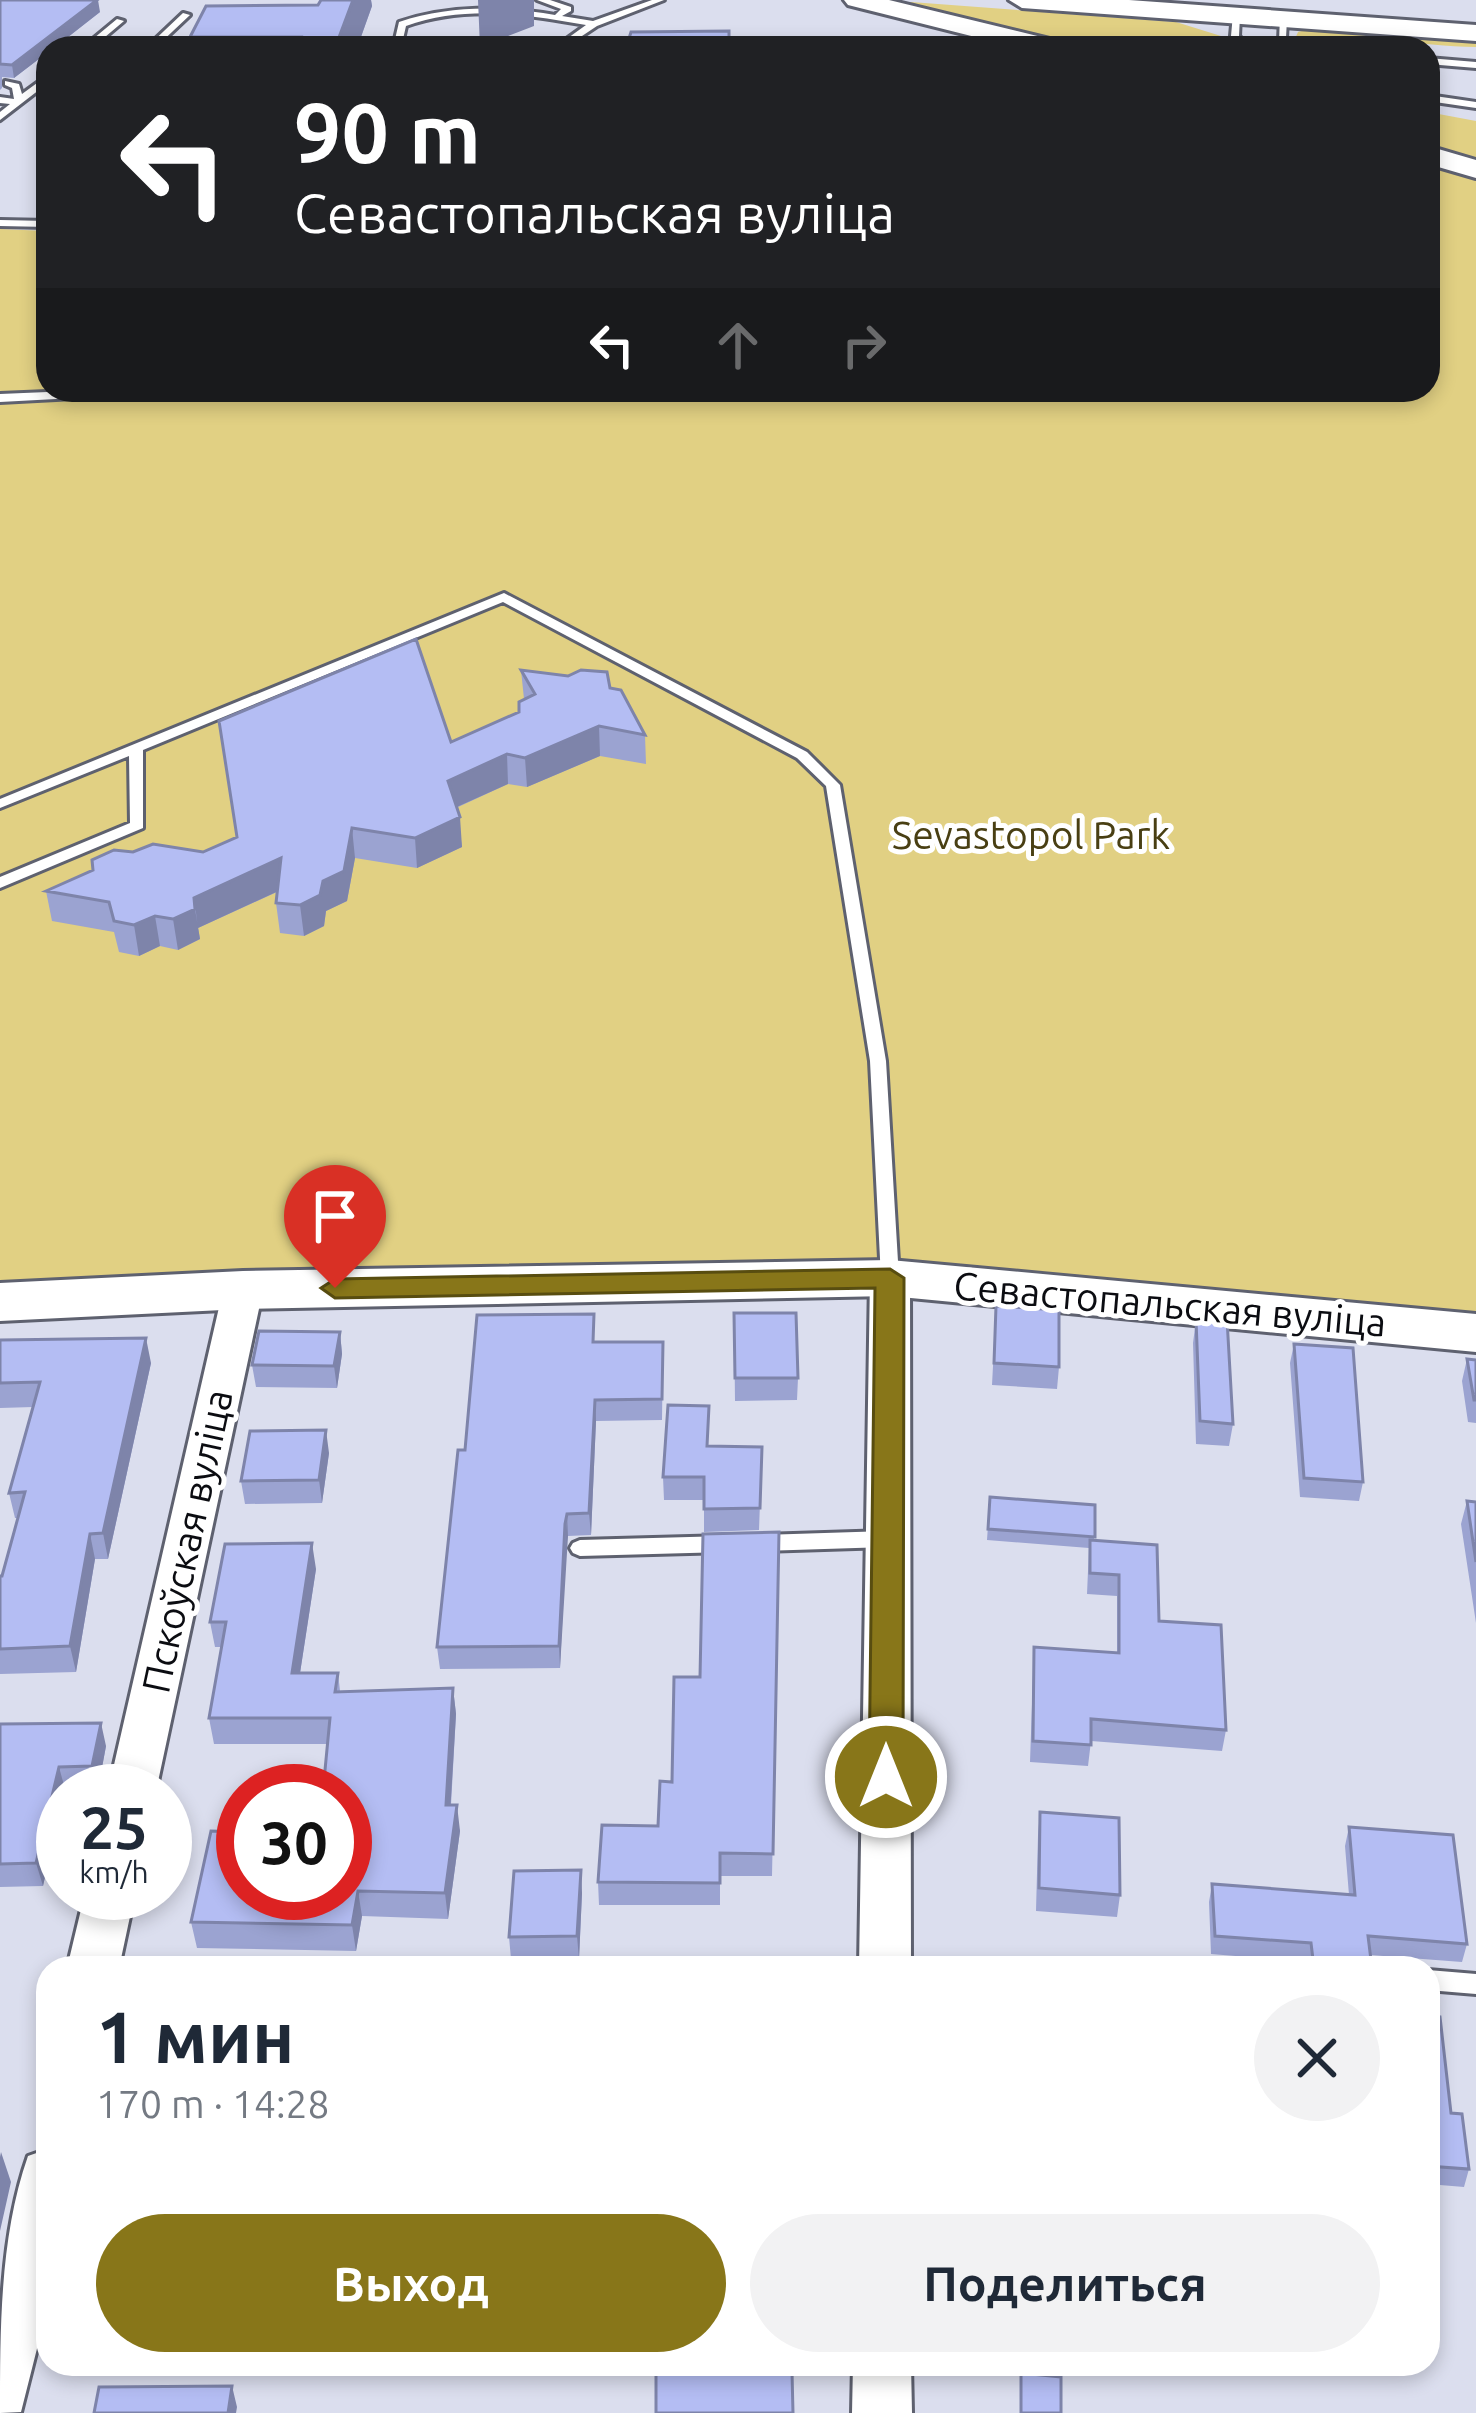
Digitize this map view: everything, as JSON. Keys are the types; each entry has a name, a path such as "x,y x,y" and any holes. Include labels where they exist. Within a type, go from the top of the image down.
{"street":[{"path":"1022,0 1476,33"},
{"path":"869,1 1005,36"},
{"path":"1440,158 1476,169"},
{"path":"885,1956 890,1278"},
{"name":"Севастопальская вуліца","path":"0,1302 242,1290 890,1278 1476,1333"},
{"name":"Пскоўская вуліца","path":"138,1764 242,1290"},
{"path":"96,1956 104,1920"},
{"path":"0,2392 36,2228"},
{"path":"881,2413 882,2376"}],"lane":[{"path":"541,0 568,9 555,16"},
{"path":"576,36 595,24 660,0"},
{"path":"402,24 443,8 477,4 595,24"},
{"path":"400,36 402,24 397,15 406,7"},
{"path":"163,36 185,15"},
{"path":"1235,36 1236,16"},
{"path":"1282,36 1283,19"},
{"path":"101,36 120,21"},
{"path":"1440,62 1476,65"},
{"path":"8,83 16,86 19,102"},
{"path":"0,117 36,88"},
{"path":"0,100 19,102"},
{"path":"1440,100 1476,104"},
{"path":"0,223 36,224"},
{"path":"0,398 36,396"},
{"path":"0,804 504,597 802,754 833,785 837,807 878,1061 890,1278"},
{"path":"0,884 138,825 136,748"},
{"path":"580,1549 888,1539"},
{"path":"1440,1981 1476,1984"}],"green space":[{"path":"911,2 1176,22 1221,36 1026,36 898,5"},
{"path":"1312,28 1476,38 1476,47 1440,45 1440,36 1296,36"},
{"path":"1440,114 1476,121 1476,163 1440,153"},
{"name":"Sevastopol Park","path":"1440,164 1476,174 1476,1317 894,1270 0,1291 0,229 36,230 36,402 1440,402"}],"building":[{"path":"0,0 97,0 50,36 36,36 36,47 12,65 0,64"},
{"path":"321,0 353,0 340,36 191,36 206,6 318,5"},
{"path":"729,31 729,36 630,36 631,32"},
{"path":"416,639 451,742 519,712 519,702 535,694 521,670 568,676 581,670 607,672 610,688 621,690 645,735 599,726 525,758 507,754 448,781 460,817 415,838 352,828 344,871 323,881 320,895 300,905 276,903 281,858 194,898 195,909 173,919 155,916 134,925 114,921 109,902 46,891 93,870 92,860 114,850 133,852 153,844 203,852 237,837 219,721"},
{"path":"996,1306 1059,1310 1059,1367 994,1363"},
{"path":"734,1313 796,1313 798,1378 735,1378"},
{"path":"594,1314 593,1342 663,1342 662,1399 595,1400 589,1513 567,1514 565,1524 559,1646 437,1647 458,1450 465,1450 477,1315"},
{"path":"1227,1319 1233,1424 1200,1421 1196,1320"},
{"path":"259,1331 340,1332 334,1366 252,1365"},
{"path":"146,1338 103,1533 90,1534 70,1646 0,1649 0,1576 25,1492 9,1493 40,1382 0,1383 0,1340"},
{"path":"1294,1344 1353,1348 1363,1482 1304,1478"},
{"path":"1467,1359 1476,1360 1476,1400 1474,1400"},
{"path":"668,1405 709,1406 707,1446 762,1447 760,1508 704,1509 704,1477 663,1477"},
{"path":"326,1430 319,1480 241,1481 250,1431"},
{"path":"990,1497 1095,1505 1095,1537 988,1529"},
{"path":"1467,1501 1476,1502 1476,1562"},
{"path":"779,1532 773,1854 720,1853 720,1883 598,1882 602,1825 658,1826 660,1781 672,1782 674,1677 700,1677 703,1534"},
{"path":"1090,1540 1157,1545 1159,1621 1221,1625 1226,1730 1091,1719 1091,1745 1033,1741 1034,1647 1119,1653 1119,1575 1090,1573"},
{"path":"312,1543 292,1673 338,1673 335,1692 453,1688 446,1805 457,1805 445,1893 372,1891 372,1764 326,1764 330,1718 209,1718 226,1622 210,1622 225,1544"},
{"path":"101,1723 92,1764 36,1764 36,1863 0,1864 0,1724"},
{"path":"1040,1812 1119,1818 1120,1895 1039,1888"},
{"path":"1349,1827 1453,1835 1467,1944 1368,1936 1370,1956 1313,1956 1311,1943 1215,1936 1212,1884 1355,1895"},
{"path":"211,1831 216,1831 216,1920 353,1920 352,1925 191,1922"},
{"path":"581,1870 577,1936 509,1937 514,1871"},
{"path":"1440,2017 1451,2113 1462,2114 1469,2169 1440,2167"},
{"path":"656,2376 792,2376 793,2413 656,2413"},
{"path":"1021,2376 1061,2377 1061,2413 1021,2413"},
{"path":"232,2386 228,2413 94,2413 99,2387"}],"route":[{"path":"335,1288 890,1278 886,1777"}]}
